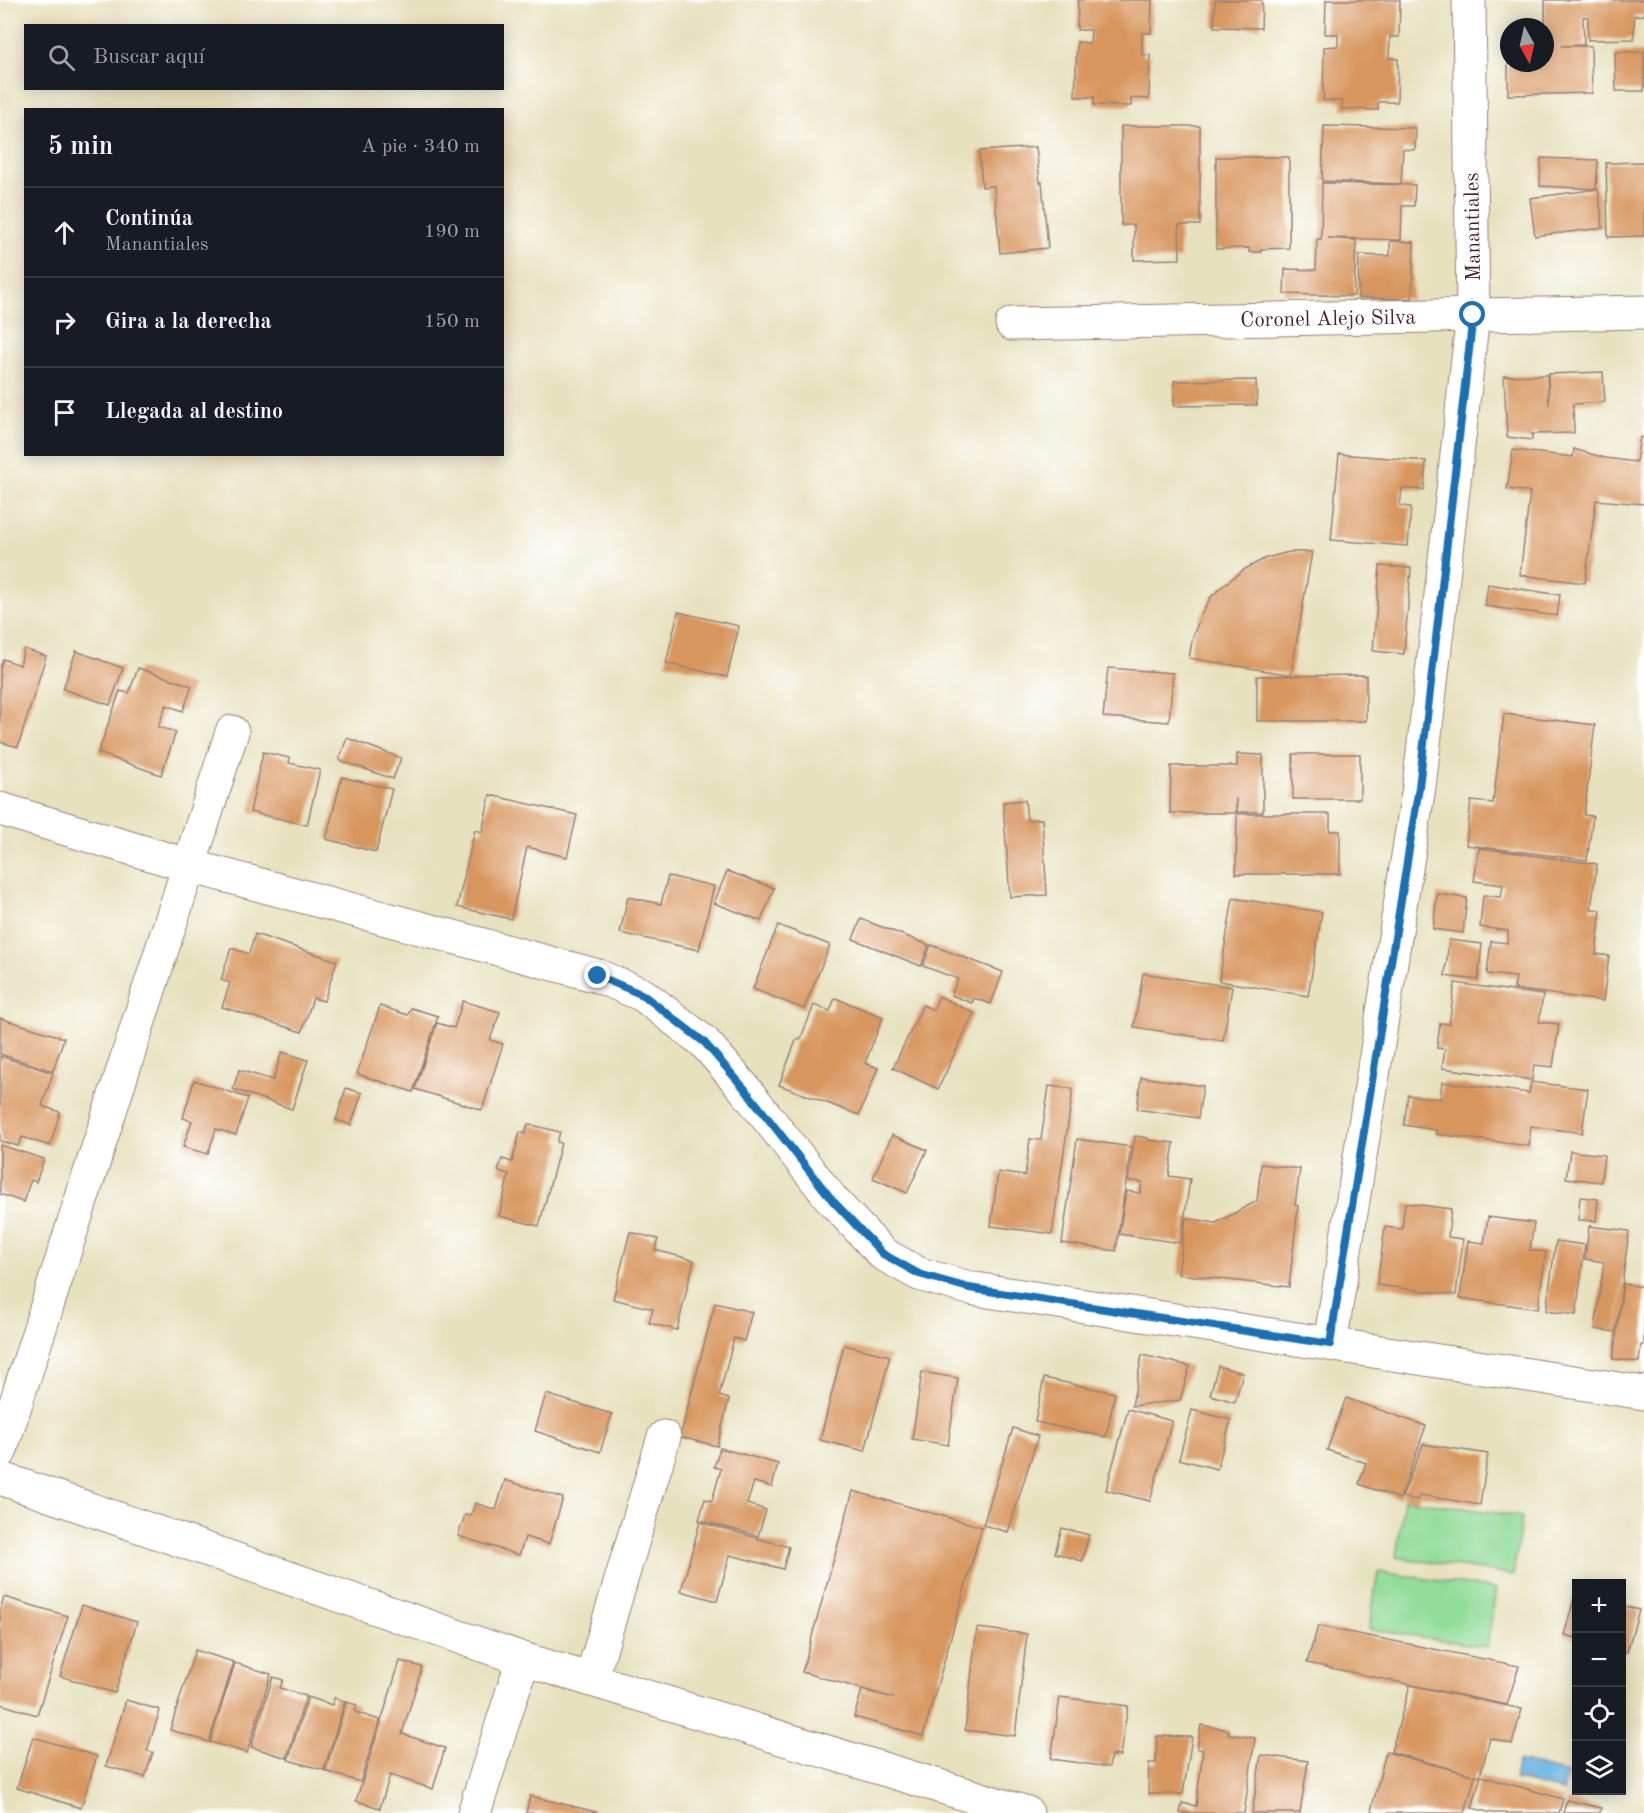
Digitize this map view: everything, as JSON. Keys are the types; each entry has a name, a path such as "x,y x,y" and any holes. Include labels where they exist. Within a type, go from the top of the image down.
{"street":[{"name":"Manantiales","path":"1330,1344 1419,787 1473,315 1469,0"},
{"name":"Coronel Alejo Silva","path":"1012,324 1644,312"},
{"path":"0,1452 232,732"},
{"path":"0,809 190,866 598,976 643,995 704,1042 744,1088 833,1201 883,1254 919,1274 969,1288 1644,1393"},
{"path":"591,1680 664,1437"},
{"path":"0,1478 523,1659 1027,1813"},
{"path":"474,1813 523,1659"}],"green space":[{"path":"1404,1499 1522,1517 1513,1575 1396,1557"},
{"path":"1378,1572 1496,1589 1487,1647 1369,1629"}],"water":[{"path":"1518,1761 1567,1773 1563,1791 1514,1779"}],"building":[{"path":"1078,0 1152,0 1151,33 1142,33 1142,55 1150,55 1149,99 1131,98 1131,106 1094,105 1094,97 1075,97 1077,42 1090,43 1091,30 1077,30"},
{"path":"1215,0 1262,0 1261,28 1214,27"},
{"path":"1326,0 1400,0 1399,37 1390,37 1389,58 1398,59 1397,102 1378,102 1378,110 1342,109 1342,101 1323,100 1324,47 1338,46 1338,34 1325,34"},
{"path":"1545,0 1644,0 1644,15 1634,16 1634,39 1588,40 1588,17 1583,17 1584,45 1561,46 1591,46 1592,93 1508,95 1508,72 1554,72 1554,18 1545,18"},
{"path":"1615,52 1644,52 1644,91 1616,91"},
{"path":"1121,126 1200,126 1200,225 1179,225 1180,259 1134,260 1134,225 1121,225"},
{"path":"1324,126 1416,128 1415,150 1403,149 1401,184 1322,181"},
{"path":"1036,147 1040,183 1042,182 1048,248 1000,253 994,186 982,187 979,151"},
{"path":"1216,157 1289,157 1289,248 1261,249 1261,252 1249,252 1249,248 1216,249"},
{"path":"1541,158 1598,160 1596,189 1540,186"},
{"path":"1644,162 1644,236 1608,237 1606,163"},
{"path":"1322,183 1415,185 1414,206 1402,206 1401,240 1328,238 1356,240 1354,296 1284,294 1285,269 1316,270 1317,239 1321,239"},
{"path":"1598,189 1603,228 1535,236 1530,198"},
{"path":"1390,241 1414,242 1412,299 1358,298 1359,255 1390,256"},
{"path":"1603,372 1605,402 1573,404 1574,433 1532,434 1532,440 1507,437 1504,376 1547,375 1549,405 1548,374"},
{"path":"1256,380 1257,405 1174,406 1174,381"},
{"path":"1640,437 1644,438 1644,504 1596,500 1585,583 1520,575 1530,492 1507,489 1513,450 1573,457 1574,449 1605,458 1636,462"},
{"path":"1339,454 1426,461 1424,490 1402,488 1400,506 1411,507 1408,546 1331,540"},
{"path":"1289,552 1312,552 1291,675 1189,658 1193,636 1211,597 1245,569 1266,558"},
{"path":"1380,566 1411,568 1404,654 1373,651"},
{"path":"1488,584 1560,595 1557,616 1485,606"},
{"path":"678,612 739,626 727,677 666,663"},
{"path":"24,649 46,656 18,747 0,742 0,668 3,659 20,665"},
{"path":"76,651 123,668 110,705 63,689"},
{"path":"138,668 192,686 183,711 166,705 158,727 176,732 161,775 98,753 120,691 129,693"},
{"path":"1108,668 1173,673 1169,722 1103,717"},
{"path":"1366,675 1366,721 1257,721 1257,676"},
{"path":"1504,714 1595,725 1584,815 1593,816 1587,860 1466,845 1471,801 1493,803"},
{"path":"347,738 401,758 393,779 339,760"},
{"path":"263,752 290,758 289,763 320,770 307,825 250,812"},
{"path":"1237,754 1263,755 1263,812 1237,812 1236,798 1236,813 1170,813 1171,766 1237,766"},
{"path":"1293,754 1360,754 1360,799 1293,799"},
{"path":"342,777 392,789 376,852 326,839"},
{"path":"490,795 577,815 567,857 527,847 511,919 457,907 475,830 482,832"},
{"path":"1025,800 1027,820 1042,819 1047,895 1010,897 1003,802"},
{"path":"1237,814 1330,814 1330,831 1340,831 1340,874 1236,874"},
{"path":"1479,848 1597,864 1591,909 1601,910 1596,954 1609,956 1603,1001 1514,989 1516,977 1487,974 1491,941 1507,943 1508,931 1480,927 1483,895 1501,897 1503,885 1474,881"},
{"path":"727,871 774,888 761,921 714,903"},
{"path":"668,876 714,886 699,950 620,933 628,897 661,904"},
{"path":"1437,894 1467,898 1463,933 1433,929"},
{"path":"1233,898 1322,912 1308,996 1219,981"},
{"path":"861,919 929,945 921,966 853,939"},
{"path":"778,925 830,945 804,1009 753,989"},
{"path":"255,934 337,961 324,1001 313,998 302,1032 222,1007 230,983 221,980 231,948 249,954"},
{"path":"1449,940 1482,944 1478,980 1445,976"},
{"path":"931,945 1003,972 991,1004 974,998 972,1003 951,995 958,979 923,966"},
{"path":"1143,973 1232,987 1223,1041 1134,1027"},
{"path":"1455,983 1543,995 1539,1022 1559,1024 1553,1067 1534,1065 1532,1080 1442,1068 1445,1049 1437,1048 1440,1023 1449,1024"},
{"path":"939,996 974,1013 938,1089 893,1068 923,1005 933,1010"},
{"path":"835,998 883,1017 865,1063 878,1068 859,1115 779,1085 797,1038 800,1040 814,1005 830,1011"},
{"path":"463,1001 500,1012 490,1040 503,1044 482,1110 415,1089 437,1023 454,1028"},
{"path":"380,1006 408,1015 411,1008 438,1016 413,1092 357,1074"},
{"path":"0,1018 64,1038 53,1071 0,1054"},
{"path":"282,1052 308,1060 292,1109 233,1089 239,1070 273,1080"},
{"path":"0,1056 53,1073 42,1106 60,1112 50,1146 22,1137 18,1146 0,1141"},
{"path":"1141,1077 1203,1086 1198,1118 1137,1109"},
{"path":"194,1080 248,1098 236,1135 216,1129 208,1154 183,1147 192,1121 183,1118"},
{"path":"1442,1082 1529,1093 1531,1082 1588,1089 1582,1133 1531,1126 1529,1146 1436,1134 1436,1130 1404,1125 1408,1095 1440,1099"},
{"path":"1049,1086 1073,1089 1052,1234 991,1226 998,1172 1025,1176 1030,1139 1041,1140"},
{"path":"346,1088 362,1093 351,1125 336,1120"},
{"path":"528,1124 560,1132 557,1142 561,1143 539,1226 499,1216 509,1174 498,1171 502,1159 512,1162 520,1132 525,1134"},
{"path":"892,1135 927,1150 907,1193 873,1178"},
{"path":"1135,1136 1174,1143 1169,1176 1190,1179 1181,1243 1119,1234 1126,1191 1140,1193 1142,1182 1128,1181"},
{"path":"1077,1139 1131,1147 1116,1251 1062,1243"},
{"path":"0,1145 44,1159 36,1182 31,1180 23,1202 0,1194"},
{"path":"1570,1151 1604,1155 1601,1182 1566,1178"},
{"path":"1261,1164 1300,1169 1289,1287 1178,1274 1186,1218 1216,1223 1257,1201"},
{"path":"1580,1197 1598,1199 1596,1221 1578,1220"},
{"path":"1405,1203 1451,1209 1448,1237 1463,1239 1456,1295 1377,1285 1385,1227 1402,1229"},
{"path":"1488,1217 1534,1223 1530,1250 1546,1252 1538,1309 1460,1298 1468,1241 1484,1243"},
{"path":"1589,1226 1629,1231 1616,1332 1595,1329 1604,1262 1585,1259"},
{"path":"630,1232 658,1239 655,1250 694,1260 677,1330 649,1323 653,1309 613,1299"},
{"path":"1556,1241 1585,1245 1576,1315 1546,1311"},
{"path":"1623,1284 1644,1287 1644,1345 1641,1345 1639,1362 1613,1359"},
{"path":"715,1303 752,1312 744,1341 734,1338 719,1396 729,1399 717,1446 680,1437"},
{"path":"844,1345 890,1356 865,1451 820,1440"},
{"path":"1142,1355 1190,1366 1180,1400 1132,1406"},
{"path":"1218,1366 1243,1373 1235,1402 1210,1395"},
{"path":"922,1372 958,1378 948,1445 912,1439"},
{"path":"1044,1378 1115,1393 1106,1437 1035,1422"},
{"path":"546,1394 612,1414 600,1452 535,1431"},
{"path":"1346,1398 1426,1426 1400,1499 1359,1484 1366,1463 1327,1450"},
{"path":"1128,1409 1172,1421 1150,1501 1106,1490"},
{"path":"1192,1410 1231,1420 1217,1469 1179,1459"},
{"path":"1013,1428 1038,1436 1008,1532 983,1525"},
{"path":"1423,1444 1488,1454 1480,1505 1420,1495 1417,1500 1402,1497"},
{"path":"720,1448 778,1464 772,1487 754,1482 747,1504 766,1510 758,1536 699,1520 705,1499 712,1501 721,1469 714,1467"},
{"path":"505,1480 563,1498 549,1544 525,1537 519,1555 458,1536 465,1515 471,1516 475,1503 496,1510"},
{"path":"853,1491 982,1527 923,1736 854,1717 862,1690 894,1698 802,1672"},
{"path":"700,1522 789,1547 783,1569 730,1555 717,1601 681,1591"},
{"path":"1062,1528 1089,1535 1082,1561 1055,1553"},
{"path":"4,1597 68,1616 37,1715 0,1704 0,1609"},
{"path":"82,1605 137,1622 115,1693 60,1676"},
{"path":"1572,1606 1572,1637 1564,1635"},
{"path":"1626,1606 1639,1610 1626,1652"},
{"path":"1318,1626 1519,1666 1507,1705 1307,1663"},
{"path":"977,1628 1027,1634 1015,1736 965,1730"},
{"path":"195,1650 234,1662 209,1742 170,1730"},
{"path":"400,1661 422,1667 402,1734 445,1748 433,1789 390,1775 380,1808 356,1801"},
{"path":"235,1663 271,1674 247,1753 210,1742"},
{"path":"273,1677 283,1680 280,1688 306,1696 287,1758 251,1747"},
{"path":"1410,1685 1522,1709 1512,1744 1490,1738 1480,1776 1475,1775 1465,1813 1377,1813 1371,1811 1386,1752 1473,1775 1391,1752"},
{"path":"308,1697 332,1705 334,1698 345,1701 324,1770 288,1760"},
{"path":"1060,1697 1128,1706 1120,1756 1111,1755 1109,1767 1051,1759"},
{"path":"126,1700 160,1710 147,1751 153,1752 145,1777 106,1766"},
{"path":"346,1702 357,1705 355,1712 380,1720 360,1782 325,1771"},
{"path":"1201,1725 1229,1730 1228,1734 1255,1738 1244,1813 1180,1813 1182,1803 1196,1806 1203,1750 1197,1749"},
{"path":"1157,1736 1192,1737 1183,1794 1148,1794 1149,1763 1156,1763"},
{"path":"33,1737 97,1756 81,1808 17,1788"},
{"path":"1261,1755 1308,1761 1300,1813 1252,1813"},
{"path":"1481,1776 1563,1799 1559,1813 1492,1813 1472,1808"},
{"path":"530,1796 597,1812 597,1813 526,1813"},
{"path":"1567,1800 1601,1808 1600,1813 1563,1813"}],"route":[{"path":"598,976 643,995 704,1042 744,1088 833,1201 883,1254 919,1274 969,1288 1330,1344 1419,787 1473,315"}]}
